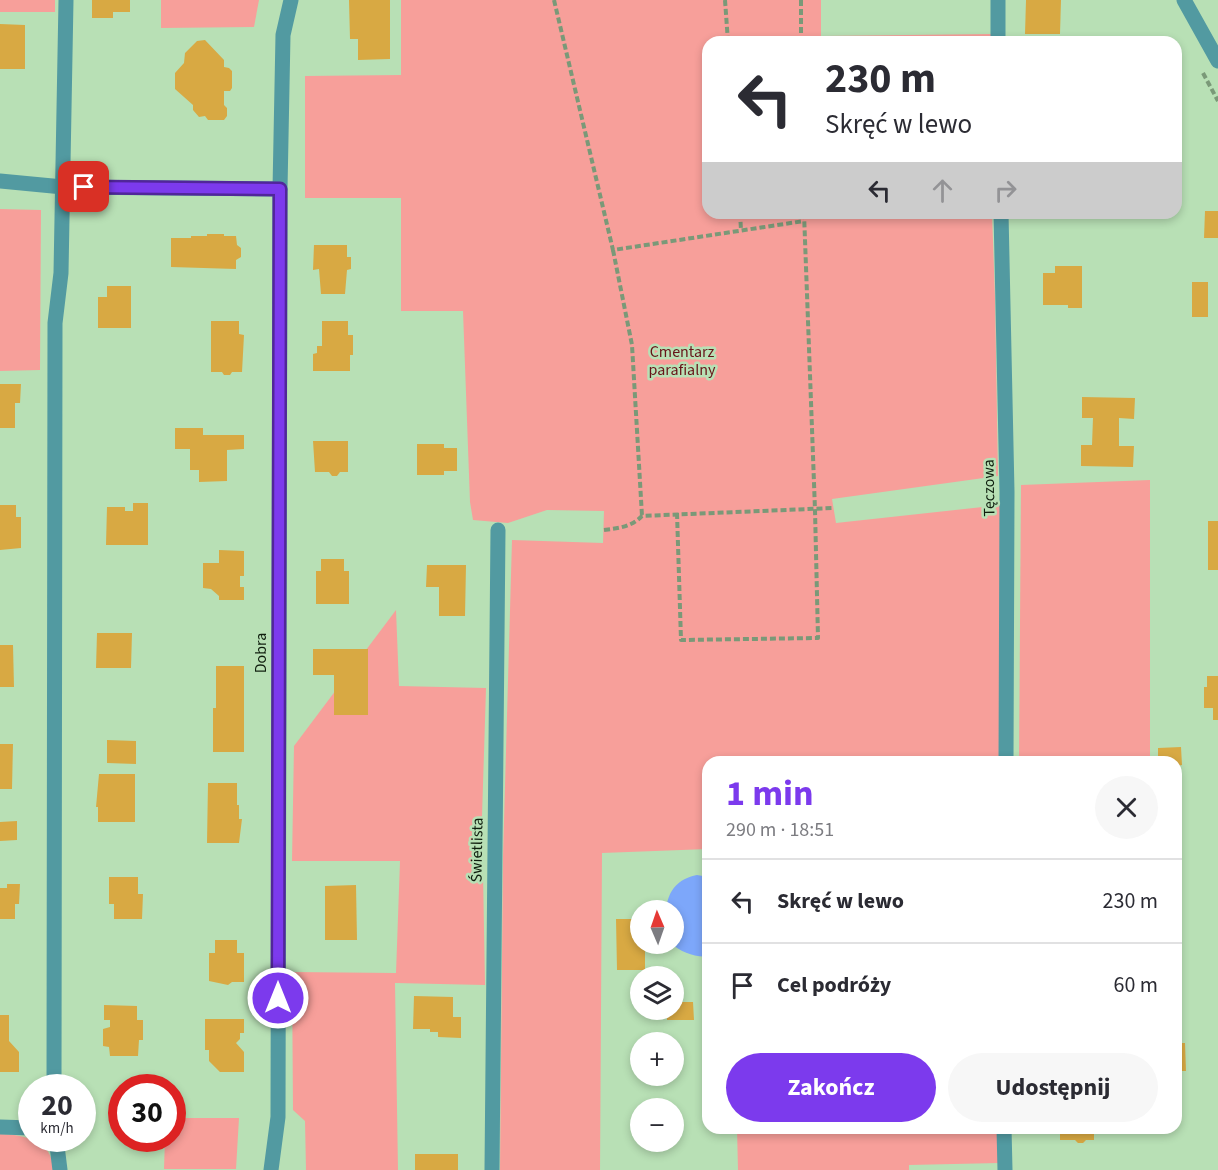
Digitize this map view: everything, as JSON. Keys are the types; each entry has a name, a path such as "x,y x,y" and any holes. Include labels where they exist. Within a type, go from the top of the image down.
{"street":[{"path":"54,1074 55,323 61,273 66,0"},
{"name":"Dobra","path":"271,1170 278,1117 280,189 283,35 291,0"},
{"path":"998,0 998,36"},
{"path":"1184,0 1218,61"},
{"path":"0,181 63,187 280,189"},
{"name":"Tęczowa","path":"1001,219 1007,492 1006,756"},
{"name":"Świetlista","path":"492,1170 498,530"},
{"path":"0,1127 18,1128"},
{"path":"1004,1134 1005,1170"},
{"path":"58,1152 60,1170"}],"path":[{"path":"554,0 614,250 632,345 642,516"},
{"path":"725,0 728,36"},
{"path":"801,0 801,36"},
{"path":"740,219 741,230"},
{"path":"614,250 804,221 818,638 681,640 677,513"},
{"path":"604,530 629,526 642,516 832,508"}],"green space":[{"path":"0,0 55,0 55,12 0,12"},
{"path":"161,0 259,0 254,27 161,28"},
{"name":"Cmentarz parafialny","path":"401,0 821,0 821,36 702,36 702,219 992,219 998,476 832,499 836,523 1001,505 1000,756 702,756 702,849 602,853 600,1170 500,1170 503,857 512,540 603,543 604,511 547,510 508,523 473,520 470,502 463,311 401,311 401,198 305,198 305,76 401,75"},
{"path":"992,34 992,36 821,36"},
{"path":"0,209 41,210 40,370 0,371"},
{"path":"1150,480 1150,756 1019,756 1021,485"},
{"path":"396,610 399,686 486,688 482,817 485,985 395,983 398,1170 306,1170 305,1121 293,1110 292,972 396,973 400,861 292,861 294,746"},
{"path":"186,1118 239,1118 236,1169 164,1169 165,1152 186,1152"},
{"path":"0,1134 18,1136 18,1152 48,1152 53,1170 0,1170"},
{"path":"737,1134 999,1134 999,1163 909,1165 909,1170 738,1170"}],"water":[{"path":"702,876 702,956 684,952 684,900 668,900 675,886 684,879"}],"building":[{"path":"92,0 130,0 130,12 113,12 113,18 92,18"},
{"path":"349,0 390,0 390,59 358,60 358,39 350,39"},
{"path":"1026,0 1061,0 1060,34 1025,34"},
{"path":"0,24 25,25 25,69 0,69"},
{"path":"205,40 224,60 224,67 232,71 232,88 230,91 224,91 227,116 224,120 208,120 205,116 199,117 193,110 193,105 175,89 175,73 184,63 185,53 197,41"},
{"path":"1205,211 1218,211 1218,238 1204,238"},
{"path":"207,234 236,236 237,245 241,248 241,257 236,260 236,269 171,267 171,238 191,238 191,236 207,236"},
{"path":"314,245 347,245 347,257 351,257 351,269 347,270 345,294 321,294 319,269 313,270"},
{"path":"1055,266 1082,266 1082,308 1068,308 1068,305 1043,305 1043,273 1055,273"},
{"path":"1192,282 1208,282 1208,317 1192,317"},
{"path":"107,286 131,286 131,328 98,328 98,297 107,297"},
{"path":"211,321 239,321 239,334 244,335 242,372 224,375 222,372 211,372"},
{"path":"322,321 348,321 348,335 353,335 350,371 313,371 313,354 317,353 317,346 322,346"},
{"path":"0,384 21,384 20,403 15,403 15,428 0,428"},
{"path":"1082,397 1135,398 1134,419 1119,418 1119,446 1134,446 1133,467 1081,466 1081,445 1092,445 1093,418 1082,418"},
{"path":"175,428 203,428 203,435 244,435 244,449 227,450 227,481 199,482 199,470 190,470 190,449 175,449"},
{"path":"313,441 348,441 348,472 340,472 337,476 332,476 329,472 315,472"},
{"path":"417,444 444,444 444,448 457,448 457,471 444,471 444,475 417,475"},
{"path":"133,503 148,503 148,545 106,545 107,507 125,507 125,511 133,511"},
{"path":"0,505 16,505 16,517 21,517 21,548 0,550"},
{"path":"1208,521 1218,521 1218,570 1208,570"},
{"path":"219,550 244,551 244,576 240,576 240,587 244,587 244,600 219,600 219,596 211,589 203,588 203,563 219,563"},
{"path":"321,559 344,559 344,571 349,571 349,604 316,604 316,571 321,571"},
{"path":"427,565 466,565 465,616 439,616 439,587 426,587"},
{"path":"97,633 132,633 131,668 96,668"},
{"path":"0,645 13,645 14,687 0,687"},
{"path":"313,649 368,649 368,715 334,715 334,675 313,675"},
{"path":"216,666 244,666 244,752 213,752"},
{"path":"1207,676 1218,676 1218,720 1213,720 1213,708 1204,708 1204,687 1207,687"},
{"path":"107,740 136,741 136,764 107,763"},
{"path":"0,744 13,744 12,789 0,789"},
{"path":"1181,747 1182,756 1158,756 1158,748"},
{"path":"99,774 135,774 135,822 98,822 98,807 96,807"},
{"path":"208,783 237,783 237,805 239,805 239,819 242,819 239,843 207,843"},
{"path":"17,821 17,840 0,841 0,822"},
{"path":"109,877 138,877 138,894 143,894 142,919 114,919 114,904 109,904"},
{"path":"7,884 20,884 19,904 15,904 15,919 0,919 0,888 7,888"},
{"path":"356,885 357,940 325,940 325,886"},
{"path":"616,919 630,919 630,954 645,954 645,966 630,966 630,970 617,970"},
{"path":"215,940 237,940 237,953 244,953 244,982 232,982 228,985 209,981 209,953 215,953"},
{"path":"414,996 453,997 453,1017 461,1017 461,1038 438,1037 438,1032 430,1032 430,1029 413,1029"},
{"path":"684,1002 693,1002 694,1020 684,1020"},
{"path":"104,1005 137,1006 137,1020 143,1020 143,1040 139,1040 138,1056 110,1056 109,1047 103,1046 103,1029 110,1027 110,1020 104,1020"},
{"path":"0,1015 9,1015 9,1041 19,1052 19,1072 0,1072"},
{"path":"205,1019 244,1019 244,1033 240,1033 240,1039 236,1043 244,1052 244,1072 220,1072 209,1061 209,1050 205,1050"},
{"path":"1182,1043 1185,1043 1186,1071 1182,1071"},
{"path":"1060,1134 1094,1134 1094,1140 1086,1140 1083,1143 1075,1140 1060,1140"},
{"path":"415,1154 458,1154 458,1170 415,1170"}],"route":[{"path":"84,187 280,189 278,998"}]}
